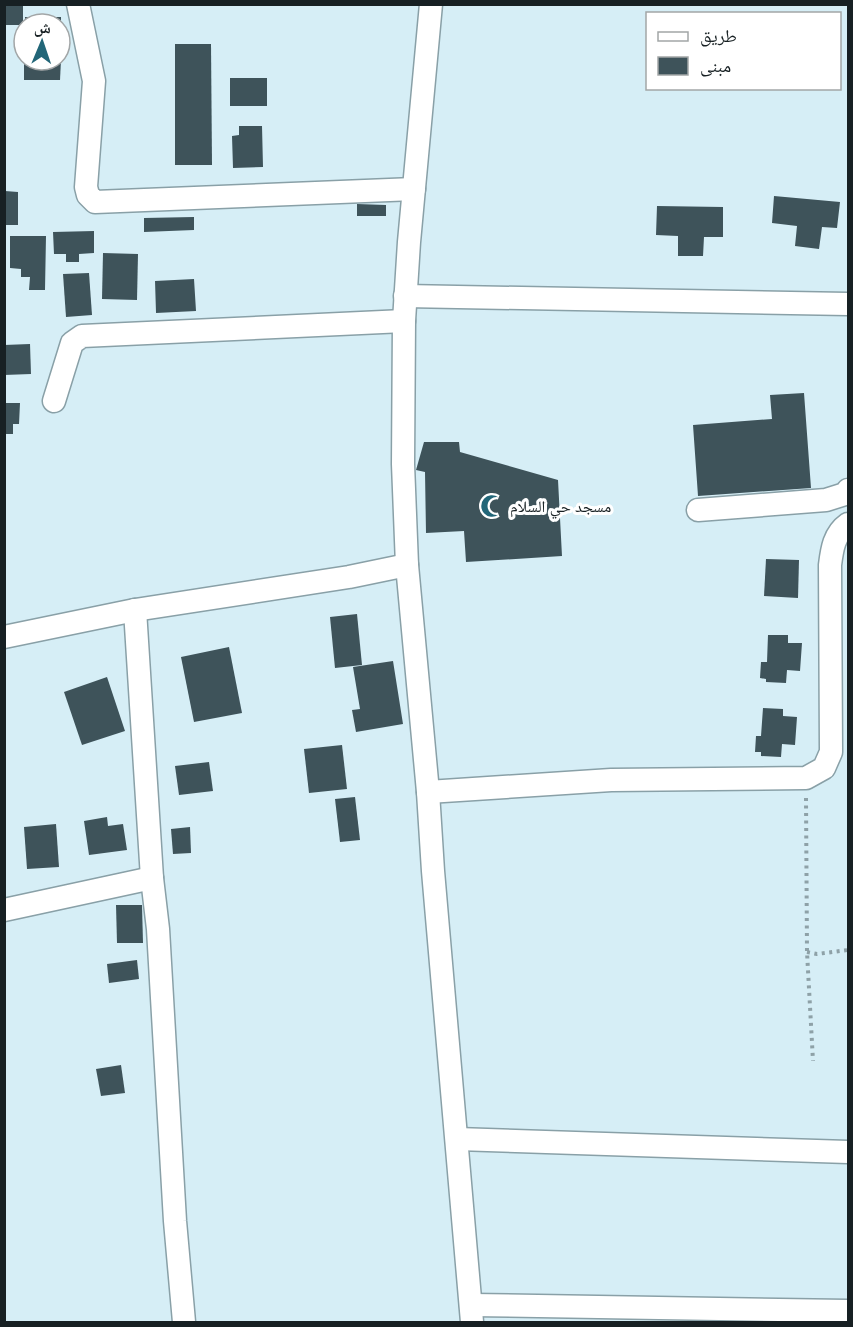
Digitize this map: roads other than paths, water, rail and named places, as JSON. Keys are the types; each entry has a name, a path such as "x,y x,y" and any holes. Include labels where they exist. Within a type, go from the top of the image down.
{"street":[{"path":"78,4 94,81 86,187 88,195 95,202 414,189"},
{"path":"431,4 405,296 403,464 407,565 472,1314 849,1311"},
{"path":"405,296 849,304"},
{"path":"54,401 72,343 82,336 404,321"},
{"path":"698,510 826,500 849,490"},
{"path":"428,792 611,780 806,777 824,768 831,752 830,566 833,542 849,524"},
{"path":"4,637 135,610 349,577 407,565"},
{"path":"135,610 152,878 158,929 175,1221 184,1323"},
{"path":"4,910 152,878"},
{"path":"457,1139 849,1152"}],"place":[{"name":"مسجد حي السلام","path":"492,506"}]}
